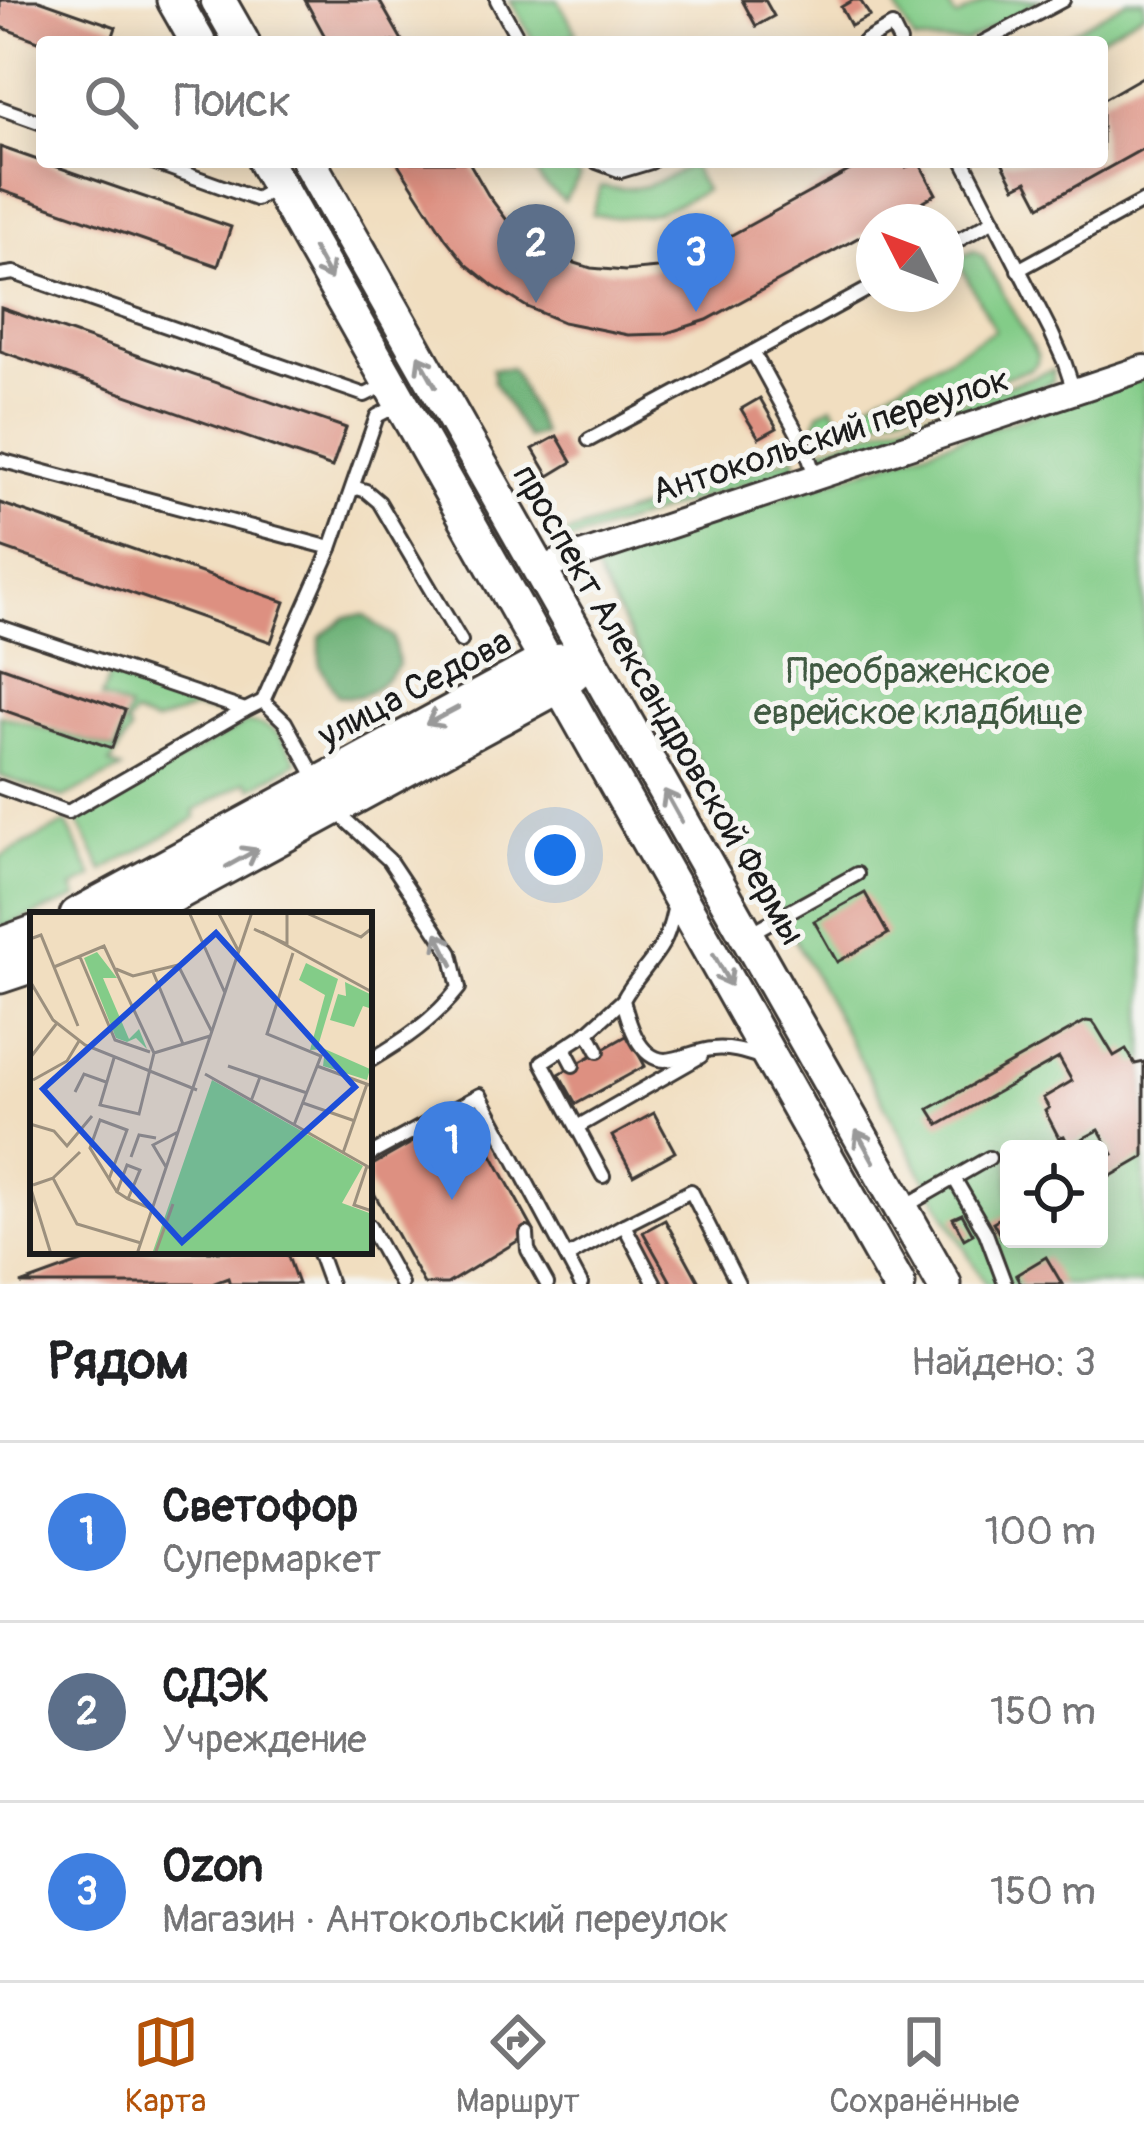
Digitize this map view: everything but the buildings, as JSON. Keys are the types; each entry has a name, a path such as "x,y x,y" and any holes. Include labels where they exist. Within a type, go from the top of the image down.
{"main road":[{"path":"174,0 195,36"},
{"path":"218,0 239,36"},
{"name":"проспект Александровской Фермы","path":"312,168 944,1284"},
{"name":"проспект Александровской Фермы","path":"272,174 894,1283"},
{"name":"улица Седова","path":"97,912 145,905 326,796 590,658"},
{"path":"0,945 30,935"},
{"path":"0,976 30,966"}],"street":[{"name":"Антокольский переулок","path":"539,568 1144,368"}],"lane":[{"path":"497,0 517,36"},
{"path":"995,36 1063,0"},
{"path":"875,36 892,26 897,36"},
{"path":"0,108 36,121"},
{"path":"170,168 256,199 272,174"},
{"path":"967,168 1064,361 1074,391"},
{"path":"1018,270 1144,201"},
{"path":"964,237 994,220"},
{"path":"0,275 14,273 365,395 395,393"},
{"path":"589,440 856,296"},
{"path":"753,352 806,449 815,478"},
{"path":"0,787 68,812 263,701 331,548 376,416 395,393"},
{"path":"0,460 331,548"},
{"path":"352,487 379,502 461,641"},
{"path":"0,627 245,710"},
{"path":"263,701 285,722 326,796 389,860 452,953 459,988 406,1039 372,1059"},
{"path":"746,935 856,874"},
{"path":"603,1177 542,1062 587,1032 622,1000 662,946 675,904 675,886"},
{"path":"622,1000 638,1041 651,1055 664,1060 715,1048 760,1057 777,1070"},
{"path":"587,1032 598,1052"},
{"path":"564,1048 573,1066"},
{"path":"577,1127 715,1048"},
{"path":"615,1082 625,1100"},
{"path":"372,1153 480,1095 581,1284"},
{"path":"589,1096 598,1114"},
{"path":"900,1209 989,1158"},
{"path":"955,1178 986,1233 1005,1284"},
{"path":"567,1257 691,1191 738,1284"},
{"path":"624,1225 655,1284"},
{"path":"372,1231 401,1284"},
{"path":"522,1237 548,1284"},
{"path":"319,1254 330,1284"}],"green space":[{"path":"510,0 558,0 576,32 569,36 531,36"},
{"path":"892,0 945,0 956,18 988,0 1041,0 977,36 912,36"},
{"path":"1128,0 1144,0 1144,12 1102,36 1065,36"},
{"path":"533,168 571,168 580,176 564,201"},
{"path":"693,168 705,190 637,216 592,214 601,186 627,189"},
{"path":"974,251 983,257 1037,355 1037,363 1031,369 832,435 822,431 816,422 819,413 832,405 840,418 995,330 964,272 964,255"},
{"path":"512,368 543,434 527,438 494,383 492,369"},
{"path":"1053,370 1053,382 827,458 819,449"},
{"name":"Преображенское еврейское кладбище","path":"1144,377 1144,1284 985,1284 590,561"},
{"path":"795,456 796,467 564,543 560,536"},
{"path":"364,615 393,637 399,665 364,694 337,695 320,666 320,637 346,617"},
{"path":"110,674 219,713 194,709 154,723 134,715 127,725 130,732 110,764 122,769 63,798 0,776 0,715 115,750 129,709 101,698"},
{"path":"246,723 271,729 297,762 252,788 247,781 194,811 196,818 103,871 76,818"},
{"path":"66,823 93,877 73,888 77,898 30,912 30,916 0,928 0,857"}],"place":[{"name":"СДЭК","path":"536,303"},
{"name":"Ozon","path":"696,312"},
{"name":"Светофор","path":"452,1200"}]}
